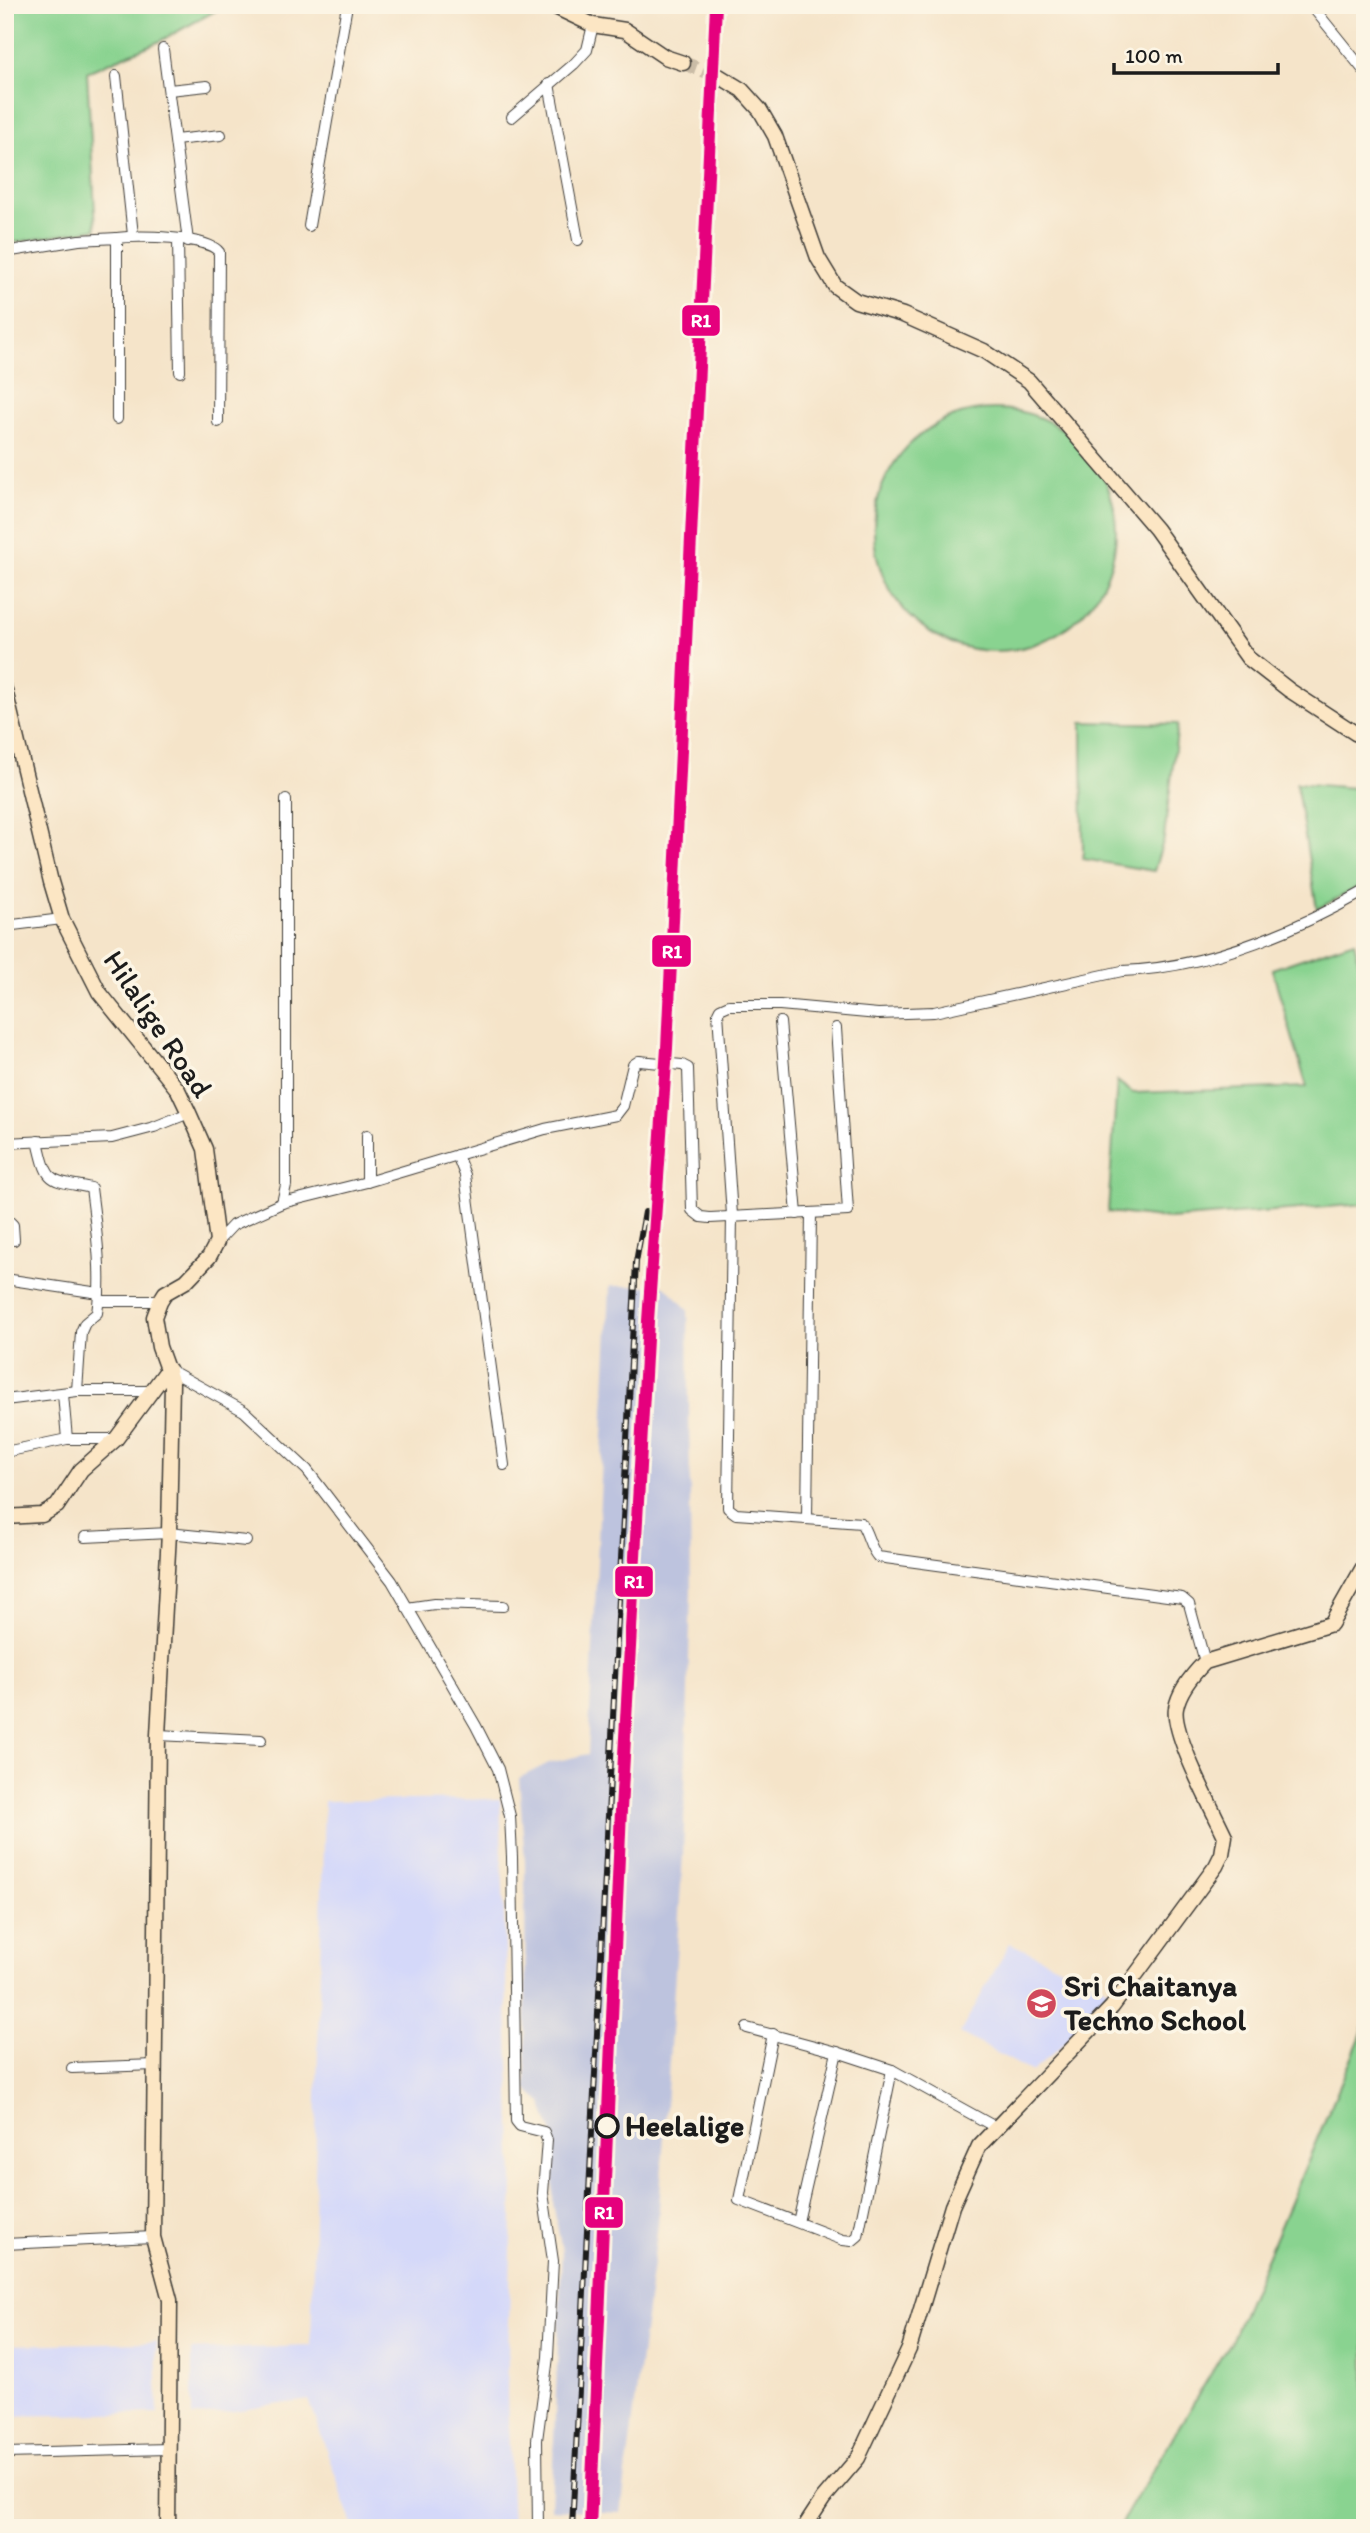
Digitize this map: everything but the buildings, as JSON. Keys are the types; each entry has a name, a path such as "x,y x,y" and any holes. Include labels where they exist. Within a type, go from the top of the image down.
{"street":[{"path":"309,226 347,5"},
{"path":"551,5 593,25 625,30 665,57 683,63"},
{"path":"1311,5 1365,72"},
{"path":"512,117 587,50 593,25"},
{"path":"163,49 175,140 183,240 180,372"},
{"path":"116,76 133,235"},
{"path":"719,76 742,90 760,110 775,136 818,258 835,286 856,301 903,316 984,351 1029,381 1156,529 1248,658 1289,690 1365,737"},
{"path":"549,84 578,240"},
{"path":"169,90 207,86"},
{"path":"175,140 221,135"},
{"path":"5,252 79,240 133,235 212,245 219,252 218,422"},
{"path":"117,237 117,419"},
{"name":"Hilalige Road","path":"6,699 62,919 99,992 178,1090 205,1149 217,1242"},
{"path":"282,1203 286,1185 286,800"},
{"path":"1205,1662 1186,1600 878,1557 871,1550 868,1533 861,1523 736,1514 728,1508 732,1215 718,1013 724,1006 780,1005 878,1014 933,1013 1122,971 1150,970 1205,959 1284,932 1365,891"},
{"path":"5,926 62,919"},
{"path":"780,1022 797,1214"},
{"path":"168,2528 170,2300 153,2237 158,1735 169,1533 172,1384 159,1347 154,1317 160,1301 165,1293 186,1281 209,1258 217,1242 233,1225 282,1203 368,1182 545,1129 616,1115 623,1106 633,1065 639,1061 682,1065 688,1068 692,1210 701,1217 848,1211 836,1028"},
{"path":"5,1143 112,1138 154,1127 189,1113"},
{"path":"367,1135 368,1182"},
{"path":"38,1141 45,1171 50,1178 91,1188 99,1297 97,1313 85,1323 81,1332 77,1391"},
{"path":"457,1155 465,1175 504,1465"},
{"path":"807,1518 811,1213"},
{"path":"5,1217 13,1225 14,1240"},
{"path":"5,1279 99,1297 160,1301"},
{"path":"5,1517 42,1515 57,1506 81,1470 116,1439 168,1369"},
{"path":"168,1369 244,1411 307,1470 392,1581 498,1769 510,1816 515,1933 516,2121 520,2126 544,2132 547,2138 543,2193 553,2261 548,2357 537,2440 538,2528"},
{"path":"5,1400 77,1391 151,1391"},
{"path":"63,1394 67,1438"},
{"path":"5,1451 67,1438 116,1439"},
{"path":"85,1537 169,1533 246,1541"},
{"path":"804,2528 823,2499 858,2458 909,2348 952,2206 979,2146 1112,2007 1216,1866 1222,1854 1225,1836 1179,1733 1175,1709 1193,1674 1205,1662 1331,1624 1365,1563"},
{"path":"407,1608 434,1604 503,1606"},
{"path":"158,1735 261,1740"},
{"path":"747,2028 892,2070 997,2128"},
{"path":"773,2034 740,2200 843,2240 852,2241 858,2236 892,2070"},
{"path":"798,2222 837,2052"},
{"path":"72,2068 155,2065"},
{"path":"5,2244 153,2237"},
{"path":"5,2453 169,2449"}],"shaded area":[{"path":"610,1286 665,1286 688,1310 691,1592 683,1855 658,2224 621,2513 551,2509 562,2251 553,2203 554,2137 542,2103 526,2088 525,1862 519,1778 549,1763 588,1754"},
{"path":"500,1799 513,2180 507,2394 512,2528 353,2526 309,2400 192,2417 192,2350 311,2346 324,1801"},
{"name":"Sri Chaitanya Techno School","path":"1010,1943 1114,1992 1096,2014 1032,2072 960,2033"},
{"path":"156,2342 158,2413 5,2416 5,2345"},
{"path":"154,2516 154,2528 5,2528 5,2518"}],"green space":[{"path":"5,5 226,5 160,41 87,72 96,229 5,244"},
{"path":"995,409 1030,414 1052,423 1088,453 1102,473 1111,495 1116,530 1111,565 1102,587 1072,623 1052,637 1030,646 995,651 960,646 938,637 902,607 888,587 879,565 874,530 879,495 888,473 918,437 938,423 960,414"},
{"path":"1082,722 1178,724 1164,838 1154,871 1083,859"},
{"path":"1296,783 1365,789 1365,884 1317,909"},
{"path":"1354,941 1365,989 1365,1204 1169,1219 1108,1212 1117,1081 1133,1093 1307,1087 1272,969"},
{"path":"1365,2026 1365,2528 1118,2528 1233,2337"}],"tunnel":[{"path":"683,63 719,76"}],"railway":[{"path":"590,2528 621,1810 648,1321 667,1048 716,5"},
{"path":"572,2528 636,1262 645,1212"}],"transit line":[{"name":"R1","path":"590,2528 621,1810 648,1321 667,1048 716,5"}],"place":[{"name":"Sri Chaitanya Techno School","path":"1041,2003"},
{"name":"Heelalige","path":"607,2126"}]}
